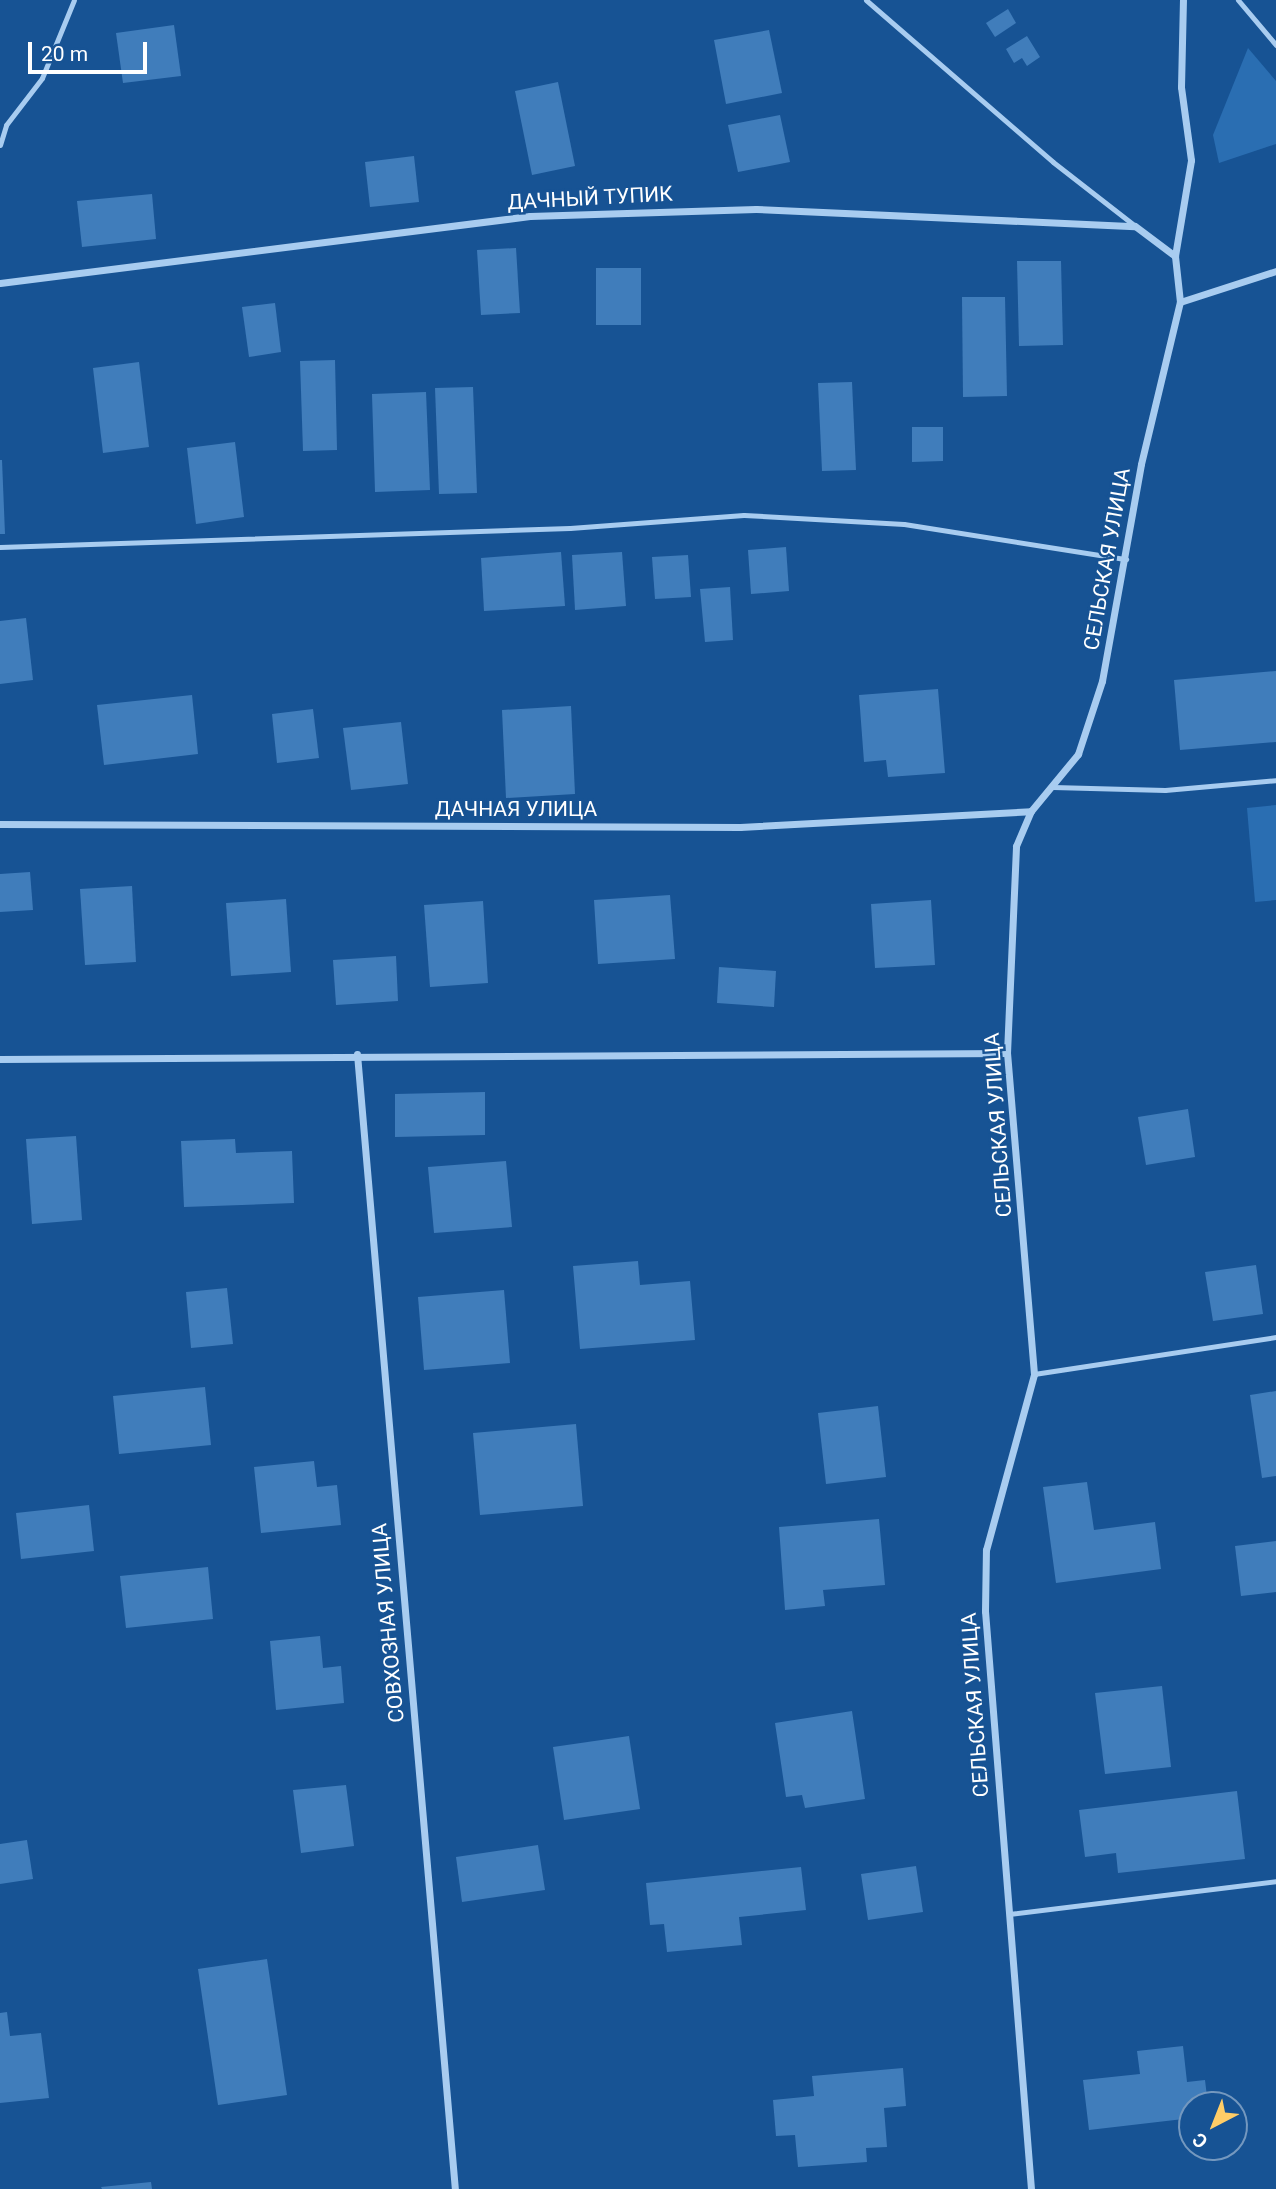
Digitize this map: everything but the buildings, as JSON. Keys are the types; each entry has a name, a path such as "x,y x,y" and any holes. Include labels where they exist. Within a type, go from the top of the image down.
{"street":[{"name":"СЕЛЬСКАЯ УЛИЦА","path":"1031,2189 985,1611 986,1550 1034,1374 1007,1053 1016,846 1031,811 1078,754 1102,681 1141,464 1180,302 1175,256 1191,160 1181,87 1184,0"},
{"name":"ДАЧНЫЙ ТУПИК","path":"0,283 530,216 756,209 1135,226"},
{"path":"1135,226 1175,256"},
{"path":"1180,302 1276,271"},
{"name":"ДАЧНАЯ УЛИЦА","path":"0,824 740,827 1031,811"},
{"path":"0,1059 357,1054 1007,1053"},
{"name":"СОВХОЗНАЯ УЛИЦА","path":"357,1054 455,2189"}],"lane":[{"path":"0,145 6,125 42,78 74,0"},
{"path":"866,0 1053,162 1135,226"},
{"path":"1238,0 1276,45"},
{"path":"0,547 570,528 744,515 904,524 1126,559"},
{"path":"1053,787 1165,790 1276,780"},
{"path":"1034,1374 1276,1337"},
{"path":"1009,1914 1276,1881"}],"shaded area":[{"path":"1248,48 1276,81 1276,144 1219,163 1213,135"},
{"path":"1276,805 1276,900 1255,902 1247,808"}]}
